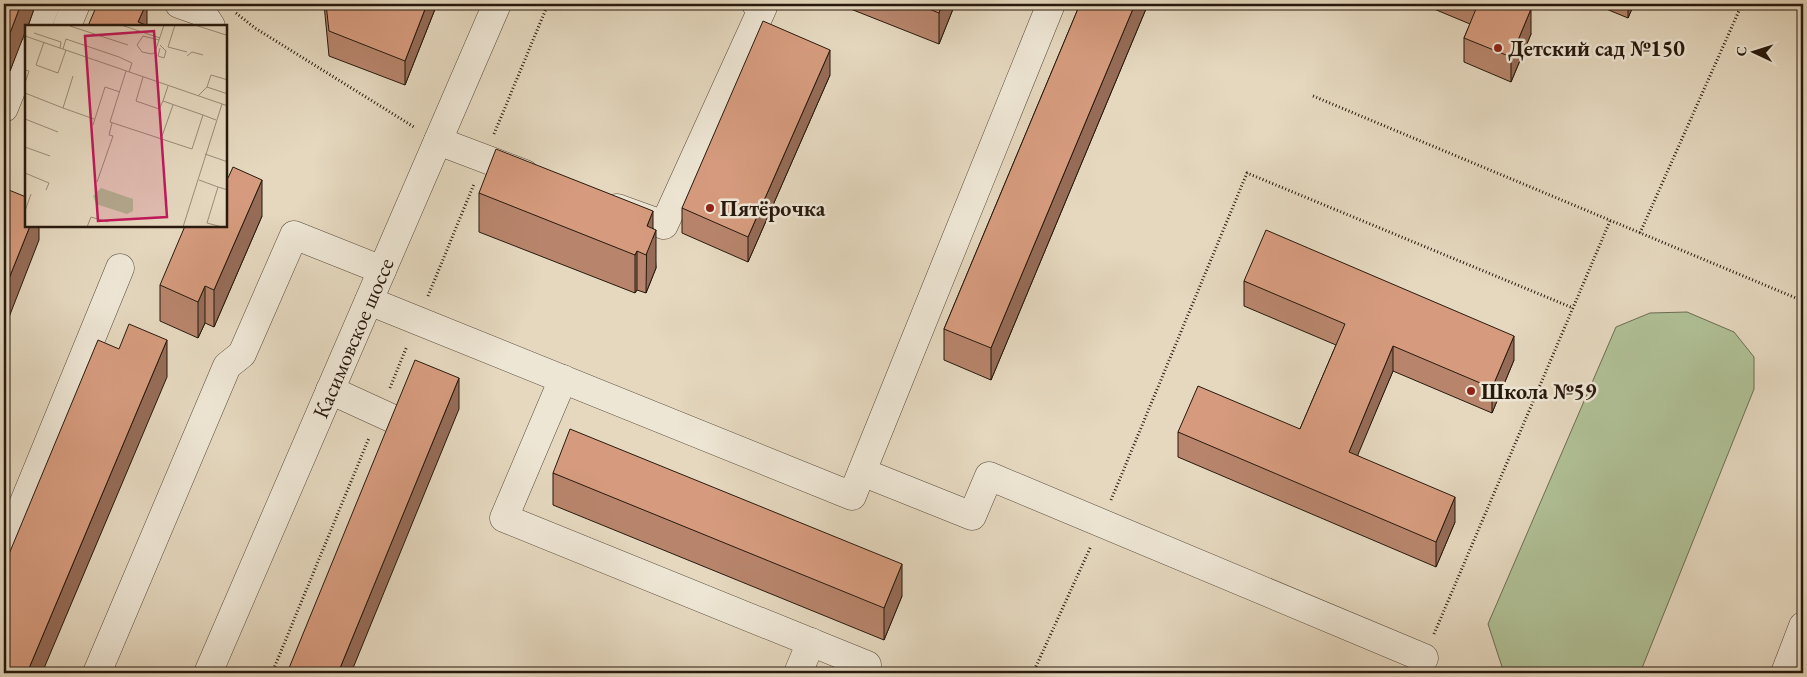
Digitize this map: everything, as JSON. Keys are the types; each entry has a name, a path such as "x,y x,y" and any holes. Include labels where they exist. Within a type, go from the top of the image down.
{"street":[{"path":"37,25 46,4"},
{"path":"67,25 76,4"},
{"path":"179,4 221,18"},
{"name":"Касимовское шоссе","path":"208,673 497,4"},
{"path":"592,198 664,225 763,7 756,4"},
{"path":"369,301 852,496 1044,6"},
{"path":"5,103 25,55"},
{"path":"438,141 547,182"},
{"path":"97,673 227,366 242,354 294,235 382,270"},
{"path":"4,552 120,268"},
{"path":"563,379 504,518 867,665"},
{"path":"330,390 402,423"},
{"path":"862,472 972,516 989,476 1424,658"},
{"path":"1785,673 1803,626"},
{"path":"798,673 811,642"}],"path":[{"path":"1640,233 1742,4"},
{"path":"221,18 255,28 438,141"},
{"path":"1313,96 1803,302"},
{"path":"1032,673 1101,523 1247,173 1573,308"},
{"path":"1424,658 1610,221"}],"green space":[{"path":"1687,312 1734,332 1754,357 1754,389 1640,673 1504,673 1488,624 1616,327 1650,313"}],"building":[{"path":"4,4 21,4 10,33 4,30"},
{"path":"104,4 146,4 138,22 146,25 88,25 97,5 103,8"},
{"path":"326,4 427,4 405,61 329,31"},
{"path":"917,4 942,4 939,13"},
{"path":"1080,4 1135,4 991,348 944,329"},
{"path":"1478,4 1518,4 1531,9 1511,57 1464,38"},
{"path":"763,21 830,50 748,237 682,208"},
{"path":"496,149 653,211 647,226 656,230 646,255 637,251 635,255 479,193"},
{"path":"233,167 262,180 214,290 205,286 198,302 160,285 184,228 228,228 228,178"},
{"path":"4,188 25,197 25,228 29,228 4,291"},
{"name":"Школа №59","path":"1266,230 1514,336 1492,388 1393,346 1349,452 1455,497 1436,542 1178,432 1198,386 1300,429 1345,324 1244,281"},
{"path":"129,324 167,340 27,673 4,673 4,566 98,340 119,349"},
{"path":"415,360 459,378 338,673 287,673"},
{"path":"570,429 902,564 884,608 553,473"}],"place":[{"name":"Детский сад №150","path":"1498,48"},
{"name":"Пятёрочка","path":"710,208"},
{"name":"Школа №59","path":"1471,391"}]}
